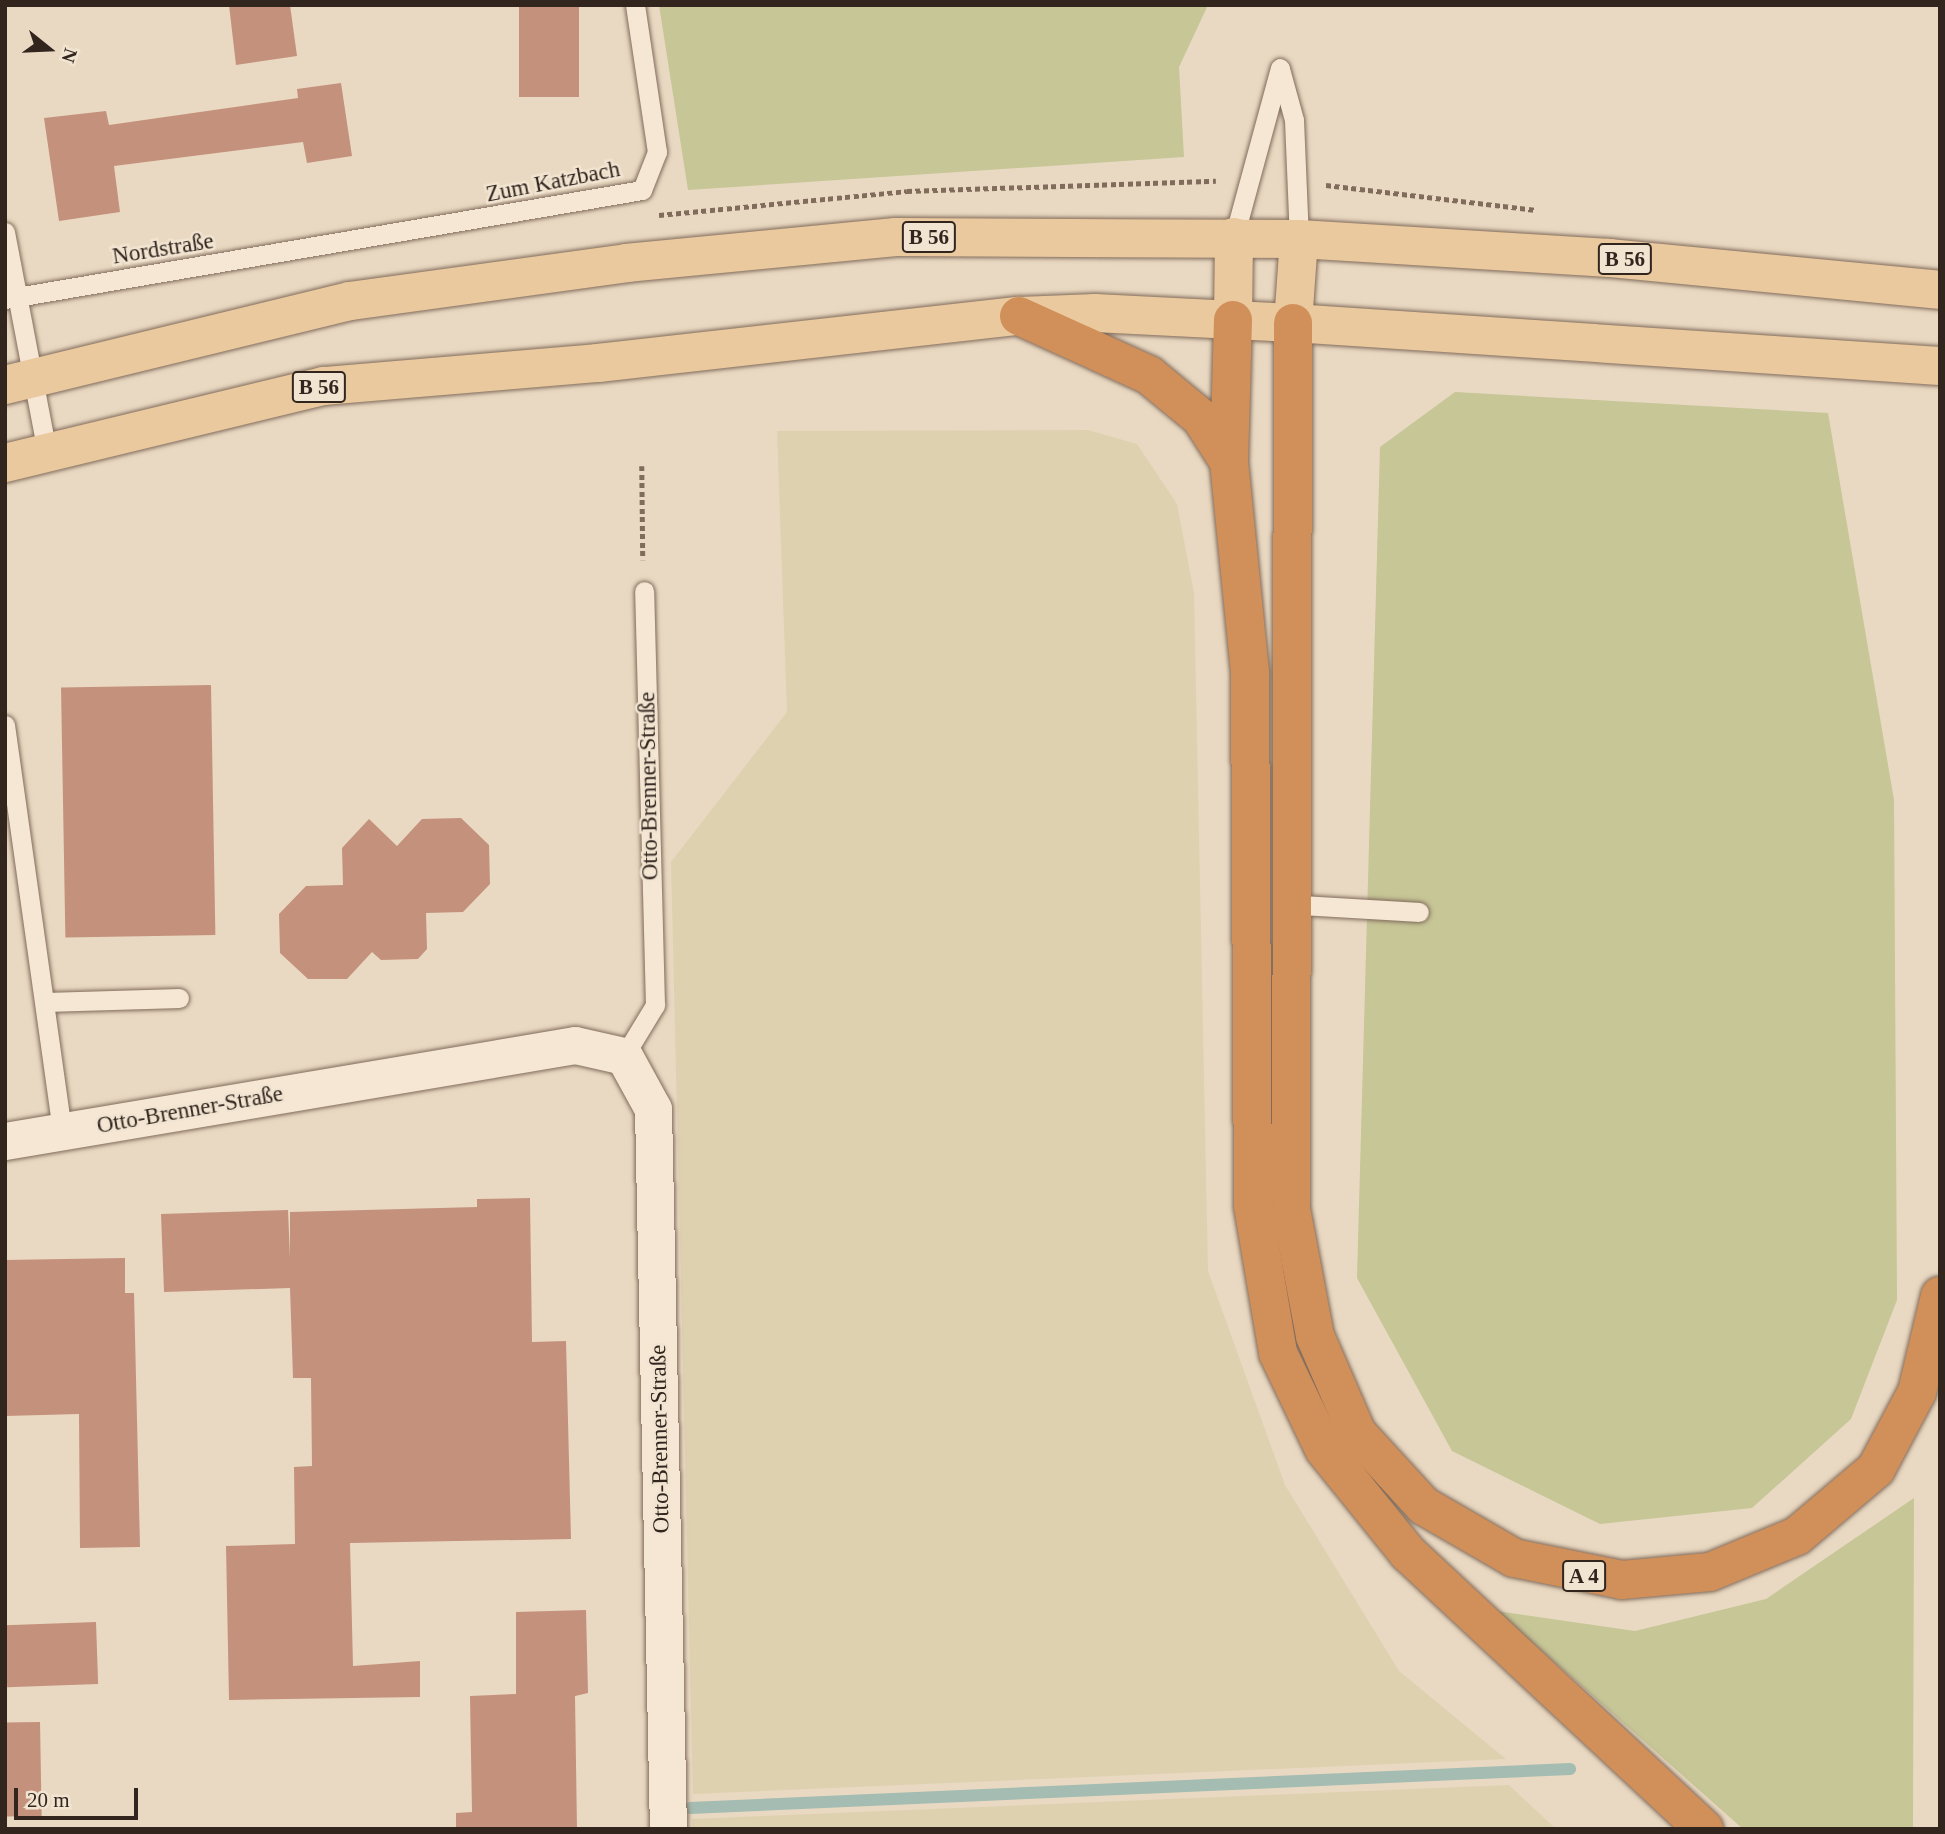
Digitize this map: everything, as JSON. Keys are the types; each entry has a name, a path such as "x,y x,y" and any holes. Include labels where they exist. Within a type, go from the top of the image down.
{"highway":[{"path":"1019,316 1149,375 1200,418 1229,462"},
{"path":"1233,320 1229,462 1251,673 1256,1248 1268,1320 1293,1389 1324,1449 1408,1553 1704,1829"},
{"path":"1291,905 1293,323"},
{"name":"A 4","path":"1291,905 1291,1209 1315,1336 1357,1433 1396,1480 1444,1521 1514,1558 1592,1577 1649,1581 1710,1572 1769,1551 1832,1512 1893,1445 1917,1392 1940,1296"}],"main road":[{"name":"B 56","path":"18,382 350,301 626,263 896,237 1299,239 1835,278 1940,290"},
{"path":"1233,320 1234,237"},
{"path":"1293,323 1299,239"},
{"name":"B 56","path":"5,463 324,386 598,363 1019,316 1095,313 1293,323 1828,354 1940,366"}],"street":[{"name":"Otto-Brenner-Straße","path":"5,1141 576,1045 624,1056 653,1109 668,1829"}],"lane":[{"name":"Zum Katzbach","path":"328,248 642,190 657,152 635,5"},
{"path":"1234,237 1280,68 1295,132 1299,239"},
{"path":"5,232 18,382 47,452"},
{"name":"Nordstraße","path":"12,298 328,248"},
{"name":"Otto-Brenner-Straße","path":"624,1056 654,1005 644,591"},
{"path":"5,725 62,1131"},
{"path":"1253,902 1419,912"},
{"path":"46,1002 179,998"}],"path":[{"path":"642,467 644,591"}],"shaded area":[{"path":"1088,430 1137,444 1177,504 1194,593 1208,1271 1285,1485 1399,1671 1506,1759 693,1794 671,862 787,712 777,431"},
{"path":"1509,1785 1556,1829 692,1829 692,1819"}],"green space":[{"path":"659,5 1208,5 1179,67 1184,157 688,190"},
{"path":"1455,392 1828,413 1894,800 1897,1300 1851,1419 1752,1508 1600,1524 1452,1451 1357,1278 1380,447"},
{"path":"1914,1498 1913,1829 1743,1829 1497,1611 1635,1631 1766,1599"}],"building":[{"path":"229,5 290,5 297,56 236,65"},
{"path":"519,5 579,5 579,97 519,97"},
{"path":"341,83 352,156 307,163 303,142 114,166 120,212 59,221 44,118 106,111 109,125 298,98 297,89"},
{"path":"211,685 215,935 65,938 61,688"},
{"path":"461,818 489,845 490,884 463,912 426,913 427,949 418,959 381,960 372,952 347,979 308,979 280,953 279,914 306,886 343,885 342,848 369,819 397,846 422,819"},
{"path":"530,1198 532,1342 566,1341 571,1539 350,1543 353,1666 420,1661 420,1697 229,1700 226,1546 295,1544 294,1467 312,1466 311,1378 293,1378 290,1288 164,1292 161,1214 288,1210 290,1258 290,1212 477,1207 477,1199"},
{"path":"125,1258 125,1293 134,1293 140,1547 80,1548 79,1414 5,1416 5,1260"},
{"path":"586,1610 588,1693 575,1696 577,1829 456,1829 456,1813 472,1812 470,1696 516,1694 516,1612"},
{"path":"96,1622 98,1684 7,1687 5,1625"},
{"path":"40,1722 42,1816 7,1817 5,1723"}],"waterway":[{"path":"690,1808 1570,1769"}]}
